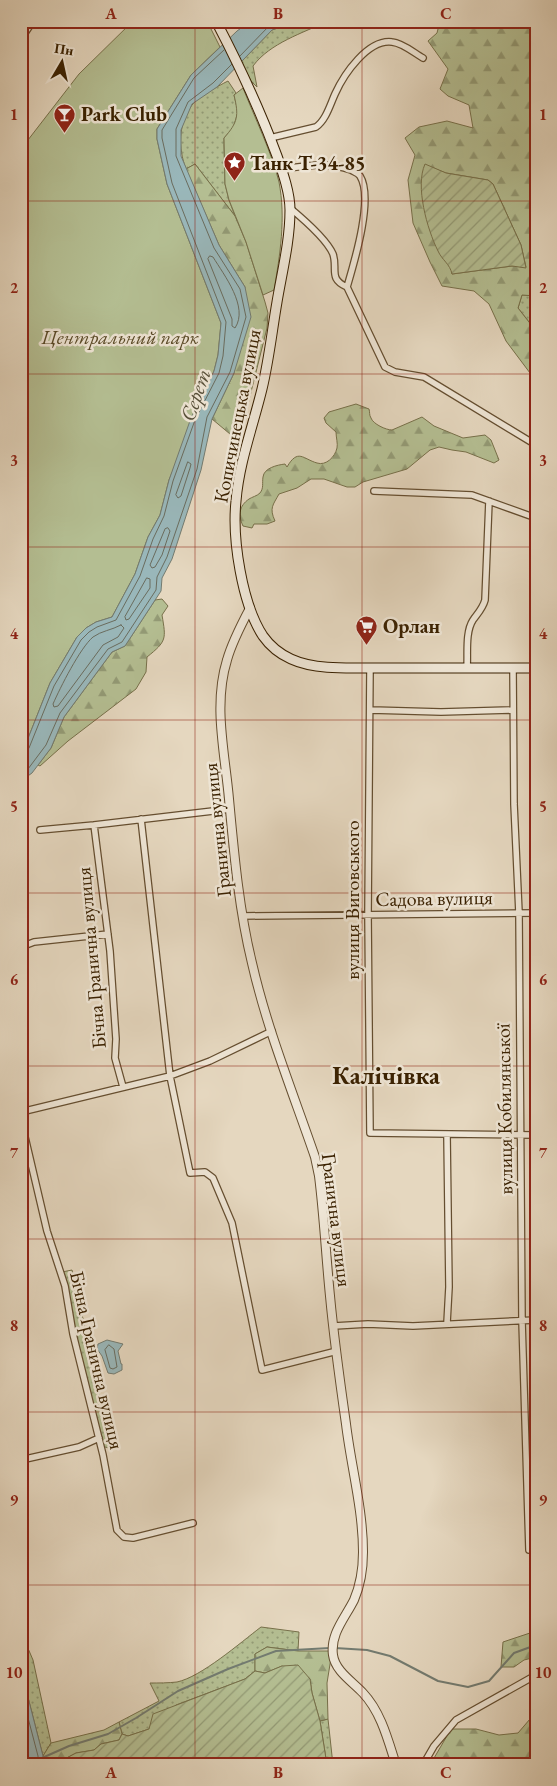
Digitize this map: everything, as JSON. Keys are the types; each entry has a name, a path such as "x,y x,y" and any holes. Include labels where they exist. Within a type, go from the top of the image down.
{"main road":[{"name":"Копичинецька вулиця","path":"218,24 247,83 270,138 282,169 290,208 287,245 262,387 239,478 236,499 237,546 244,586 250,608 264,637 279,651 292,659 312,665 370,668 536,668"}],"street":[{"path":"21,39 33,21"},
{"path":"270,138 316,127 321,123 337,89 365,52 377,44 397,43 423,58"},
{"path":"282,169 316,164 332,165 356,173 361,177 365,203 364,221 347,287 385,367 395,372 424,377 536,445"},
{"path":"290,208 312,227 330,249 333,256 335,278 339,284 347,287"},
{"path":"374,491 472,495 536,518"},
{"path":"467,668 468,636 472,621 480,612 485,600 489,501"},
{"name":"Гранична вулиця","path":"250,608 228,654 222,686 221,723 230,809 243,916 256,978 317,1167 346,1426 362,1532 363,1555 356,1594 335,1635 333,1658 341,1672 372,1704 396,1765"},
{"name":"вулиця Виговського","path":"370,668 368,914 370,1133 447,1135"},
{"name":"вулиця Кобилянської","path":"513,668 514,804 519,913 522,1321 529,1550"},
{"path":"371,710 441,712 513,710"},
{"path":"40,830 230,809"},
{"path":"141,819 170,1076 190,1173 205,1172 214,1178 234,1229 262,1370 337,1351"},
{"name":"Бічна Гранична вулиця","path":"94,825 108,934 116,1039 115,1058 123,1088"},
{"name":"Садова вулиця","path":"243,916 536,913"},
{"path":"21,947 29,943 108,934"},
{"path":"21,1112 170,1076 210,1061 272,1031"},
{"name":"Бічна Гранична вулиця","path":"21,1120 45,1225 65,1286 73,1334 99,1438 116,1523 121,1535 126,1538 137,1538 193,1523"},
{"path":"447,1323 449,1280 447,1135 536,1135"},
{"path":"334,1326 368,1324 414,1326 536,1320"},
{"path":"21,1460 79,1447 99,1438"},
{"path":"423,1765 434,1746 459,1717 536,1675"}],"green space":[{"name":"Центральний парк","path":"133,21 207,21 220,47 191,75 157,129 157,139 167,184 221,323 218,355 214,371 169,480 160,515 148,537 135,574 112,617 96,622 77,637 50,683 25,746 21,750 21,149 79,74"},
{"path":"297,21 328,21 288,39 260,58 253,66 257,87 251,81 241,62 272,30"},
{"path":"440,21 536,21 536,296 522,295 518,308 536,331 536,381 506,341 489,304 474,291 442,286 413,223 408,180 415,155 405,138 419,127 447,121 473,128 469,105 448,96 440,89 448,69 428,41 437,33","holes":["433,168 446,173 488,180 493,184 521,245 526,267 512,266 452,274"]},
{"path":"228,81 236,93 234,95 238,112 233,128 224,138 225,184 235,216 195,164 186,169 181,145 184,120 192,105 203,95"},
{"path":"243,88 272,159 281,196 282,223 274,290 263,295 225,184 224,138 235,123 237,108 234,95"},
{"path":"195,164 235,216 246,242 268,313 267,328 245,416 236,439 212,419 234,373 245,287 219,245 186,169"},
{"path":"425,164 446,173 488,180 493,184 521,245 526,268 512,266 452,274 450,267 438,251 426,220 421,184"},
{"path":"522,295 536,296 536,331 518,308"},
{"path":"356,404 369,409 372,420 389,430 422,417 434,426 463,438 485,435 491,440 499,460 494,463 466,452 439,447 430,450 407,469 363,482 355,487 347,487 324,479 311,479 297,488 279,494 272,510 275,521 267,524 254,524 252,528 243,526 240,518 241,508 249,499 260,493 266,471 271,467 282,464 285,464 287,467 298,456 320,464 330,460 337,448 336,432 326,423 324,418 329,412"},
{"path":"162,599 168,606 162,615 164,635 162,643 147,657 146,672 136,689 68,741 40,766 38,765 51,748 64,717 112,652 125,646 155,600"},
{"path":"72,1270 97,1381 109,1448 101,1443 62,1272"},
{"path":"261,1627 299,1632 298,1651 267,1647 255,1654 255,1671 245,1679 176,1705 149,1729 128,1736 122,1734 119,1722 159,1701 150,1683 177,1682 197,1674 220,1659"},
{"path":"536,1631 536,1657 524,1660 514,1667 501,1667 503,1642"},
{"path":"21,1632 33,1660 51,1743 43,1756 21,1670"},
{"path":"267,1647 298,1651 330,1651 331,1658 327,1683 328,1719 320,1721 310,1679 282,1666 265,1673 255,1671 255,1654"},
{"path":"298,1665 310,1679 320,1721 327,1765 48,1765 48,1761 59,1762 76,1753 94,1750 101,1744 119,1740 122,1734 128,1736 149,1729 153,1714 245,1679 255,1671 265,1673 282,1666"},
{"path":"536,1712 536,1765 430,1765 451,1729 476,1729 499,1735 518,1733"},
{"path":"328,1719 333,1765 327,1765 320,1721"},
{"path":"119,1722 122,1734 119,1740 101,1744 94,1750 76,1753 59,1762 48,1762 48,1765 43,1765 43,1756 51,1743 104,1730"}],"water":[{"path":"251,21 297,21 272,30 217,87 192,104 181,130 181,156 219,245 245,287 251,317 234,373 212,419 201,470 172,559 162,578 161,591 125,646 112,652 64,717 51,748 32,773 21,781 21,750 25,746 50,683 77,637 96,622 112,617 135,574 148,537 160,515 169,480 191,418 214,371 218,355 221,323 167,184 157,139 157,129 191,75 237,31"},
{"path":"107,1340 123,1344 118,1351 122,1370 114,1374 108,1373 102,1356 97,1349 98,1344"},
{"path":"21,1670 43,1756 43,1765 26,1765 21,1746"}],"waterway":[{"path":"335,1648 367,1650 390,1656 438,1681 468,1687 489,1681 514,1653 536,1645"},
{"path":"42,1758 69,1746 108,1734 178,1691 228,1669 276,1651 330,1648"}],"place":[{"name":"Park Club","path":"65,133"},
{"name":"Танк Т-34-85","path":"234,182"},
{"name":"Орлан","path":"367,645"}],"district":[{"name":"Калічівка","path":"386,1075"}],"water label":[{"name":"Серет","path":"195,395"}]}
